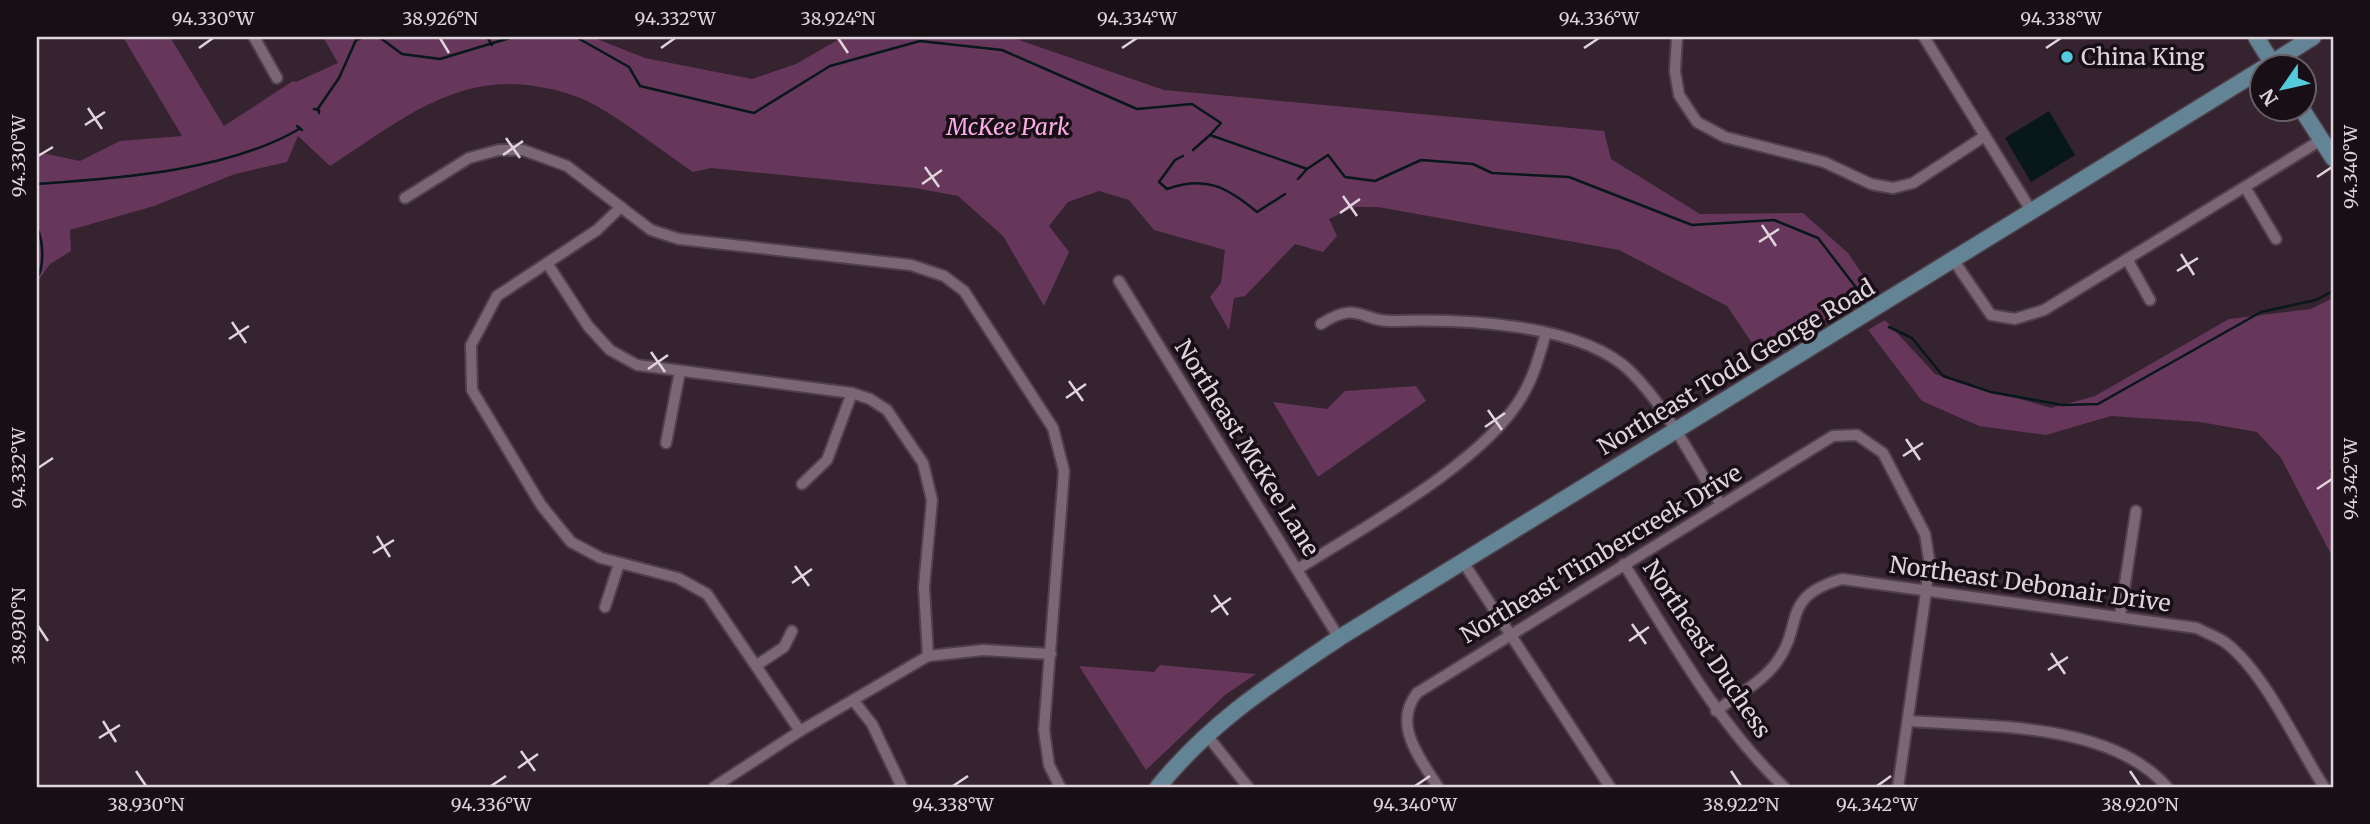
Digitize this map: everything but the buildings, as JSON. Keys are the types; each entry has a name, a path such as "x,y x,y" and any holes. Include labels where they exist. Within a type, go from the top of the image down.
{"main road":[{"name":"Northeast Todd George Road","path":"2290,52 2313,37"},
{"name":"Northeast Todd George Road","path":"1158,787 1206,734 1236,707 1339,638 2248,79"},
{"path":"2310,122 2333,158"}],"street":[{"path":"254,37 277,78"},
{"path":"1678,37 1675,71 1679,95 1697,122 1725,137 1824,162 1871,184 1893,188 1913,183 1986,136"},
{"path":"1924,37 2032,212"},
{"path":"1954,261 1991,315 2015,319 2043,310 2321,140"},
{"path":"405,198 469,158 499,150 523,150 567,166 651,230 679,240 911,265 944,276 964,291 1053,428 1064,471 1044,730 1049,765 1060,787"},
{"path":"2245,187 2276,239"},
{"path":"621,207 597,230 497,296 471,345 472,390 534,495 571,542 619,564 678,578 707,594 800,731"},
{"path":"2127,260 2150,300"},
{"path":"547,263 588,326 610,351 637,365 852,393 870,399 887,410 923,463 932,500 925,587 928,656"},
{"name":"Northeast McKee Lane","path":"1119,282 1339,638"},
{"path":"1321,324 1338,313 1361,312 1381,320 1454,320 1579,340 1616,359 1641,382 1721,505"},
{"path":"1298,569 1418,493 1488,436 1520,400 1534,376 1546,333"},
{"path":"666,443 680,371"},
{"path":"802,484 827,460 852,393"},
{"name":"Northeast Timbercreek Drive","path":"1438,787 1409,737 1406,720 1408,705 1418,693 1512,632 1833,436 1857,435 1873,443 1891,466 1926,534 1929,559 1926,592"},
{"path":"2120,616 2136,511"},
{"path":"1463,562 1512,632 1610,787"},
{"path":"606,607 619,564"},
{"name":"Northeast Duchess","path":"1624,564 1716,710 1739,741 1784,787"},
{"name":"Northeast Debonair Drive","path":"1716,710 1764,677 1778,661 1803,598 1823,584 1842,579 2197,628 2225,643 2266,691 2324,787"},
{"path":"1898,787 1926,592"},
{"path":"757,665 784,647 792,631"},
{"path":"714,787 800,731 928,656 983,650 1051,654"},
{"path":"853,699 872,724 902,787"},
{"path":"1909,721 2035,730 2091,743 2143,764 2167,787"},
{"path":"1206,734 1248,787"}],"green space":[{"name":"McKee Park","path":"123,37 170,37 224,126 293,81 338,63 323,37 592,37 645,58 752,79 796,64 843,37 1010,37 1164,90 1604,131 1611,159 1700,214 1803,213 1848,253 1875,293 1765,362 1727,306 1619,250 1378,207 1355,207 1329,219 1337,236 1323,252 1295,244 1245,296 1234,298 1229,330 1210,297 1221,283 1225,250 1154,230 1129,200 1099,191 1068,202 1049,226 1069,252 1044,306 1003,236 958,196 915,188 711,168 693,172 624,123 587,101 552,89 514,84 484,86 431,103 330,166 298,136 287,162 235,174 154,206 70,230 71,251 50,264 37,282 37,152 80,161 120,141 182,136"},
{"path":"2333,298 2333,469 2329,470 2333,477 2333,558 2281,458 2257,432 2200,422 2111,416 2046,435 1979,426 1922,401 1868,330 1885,320 1935,374 2051,408 2095,396 2229,319 2311,309"},
{"path":"1416,386 1426,401 1318,477 1273,402 1327,409 1345,391"},
{"path":"1160,665 1256,674 1225,695 1146,770 1079,666 1154,672"}],"shaded area":[{"path":"2049,111 2075,155 2031,182 2005,138"}],"waterway":[{"path":"317,110 339,78 356,40 364,37"},
{"path":"379,37 402,54 440,59 513,37"},
{"path":"487,37 492,45"},
{"path":"576,37 629,67 640,86 754,113 830,66 920,41 1002,50 1137,109 1192,104 1221,123 1210,135 1307,169 1328,155 1345,177 1375,181 1421,160 1473,164 1492,173 1569,177 1692,225 1774,220 1818,238 1858,290"},
{"path":"314,109 319,110 319,113"},
{"path":"297,126 302,130"},
{"path":"37,184 137,175 207,163 271,143 299,129"},
{"path":"1193,150 1210,135"},
{"path":"1183,156 1175,160 1159,182 1167,189 1193,183 1215,186 1236,196 1257,212 1285,194"},
{"path":"1298,179 1307,169"},
{"path":"37,228 42,253 37,278"},
{"path":"1889,327 1912,338 1943,376 1991,392 2062,405 2098,404 2261,312 2316,300 2333,291"}],"place":[{"name":"China King","path":"2067,57"}]}
